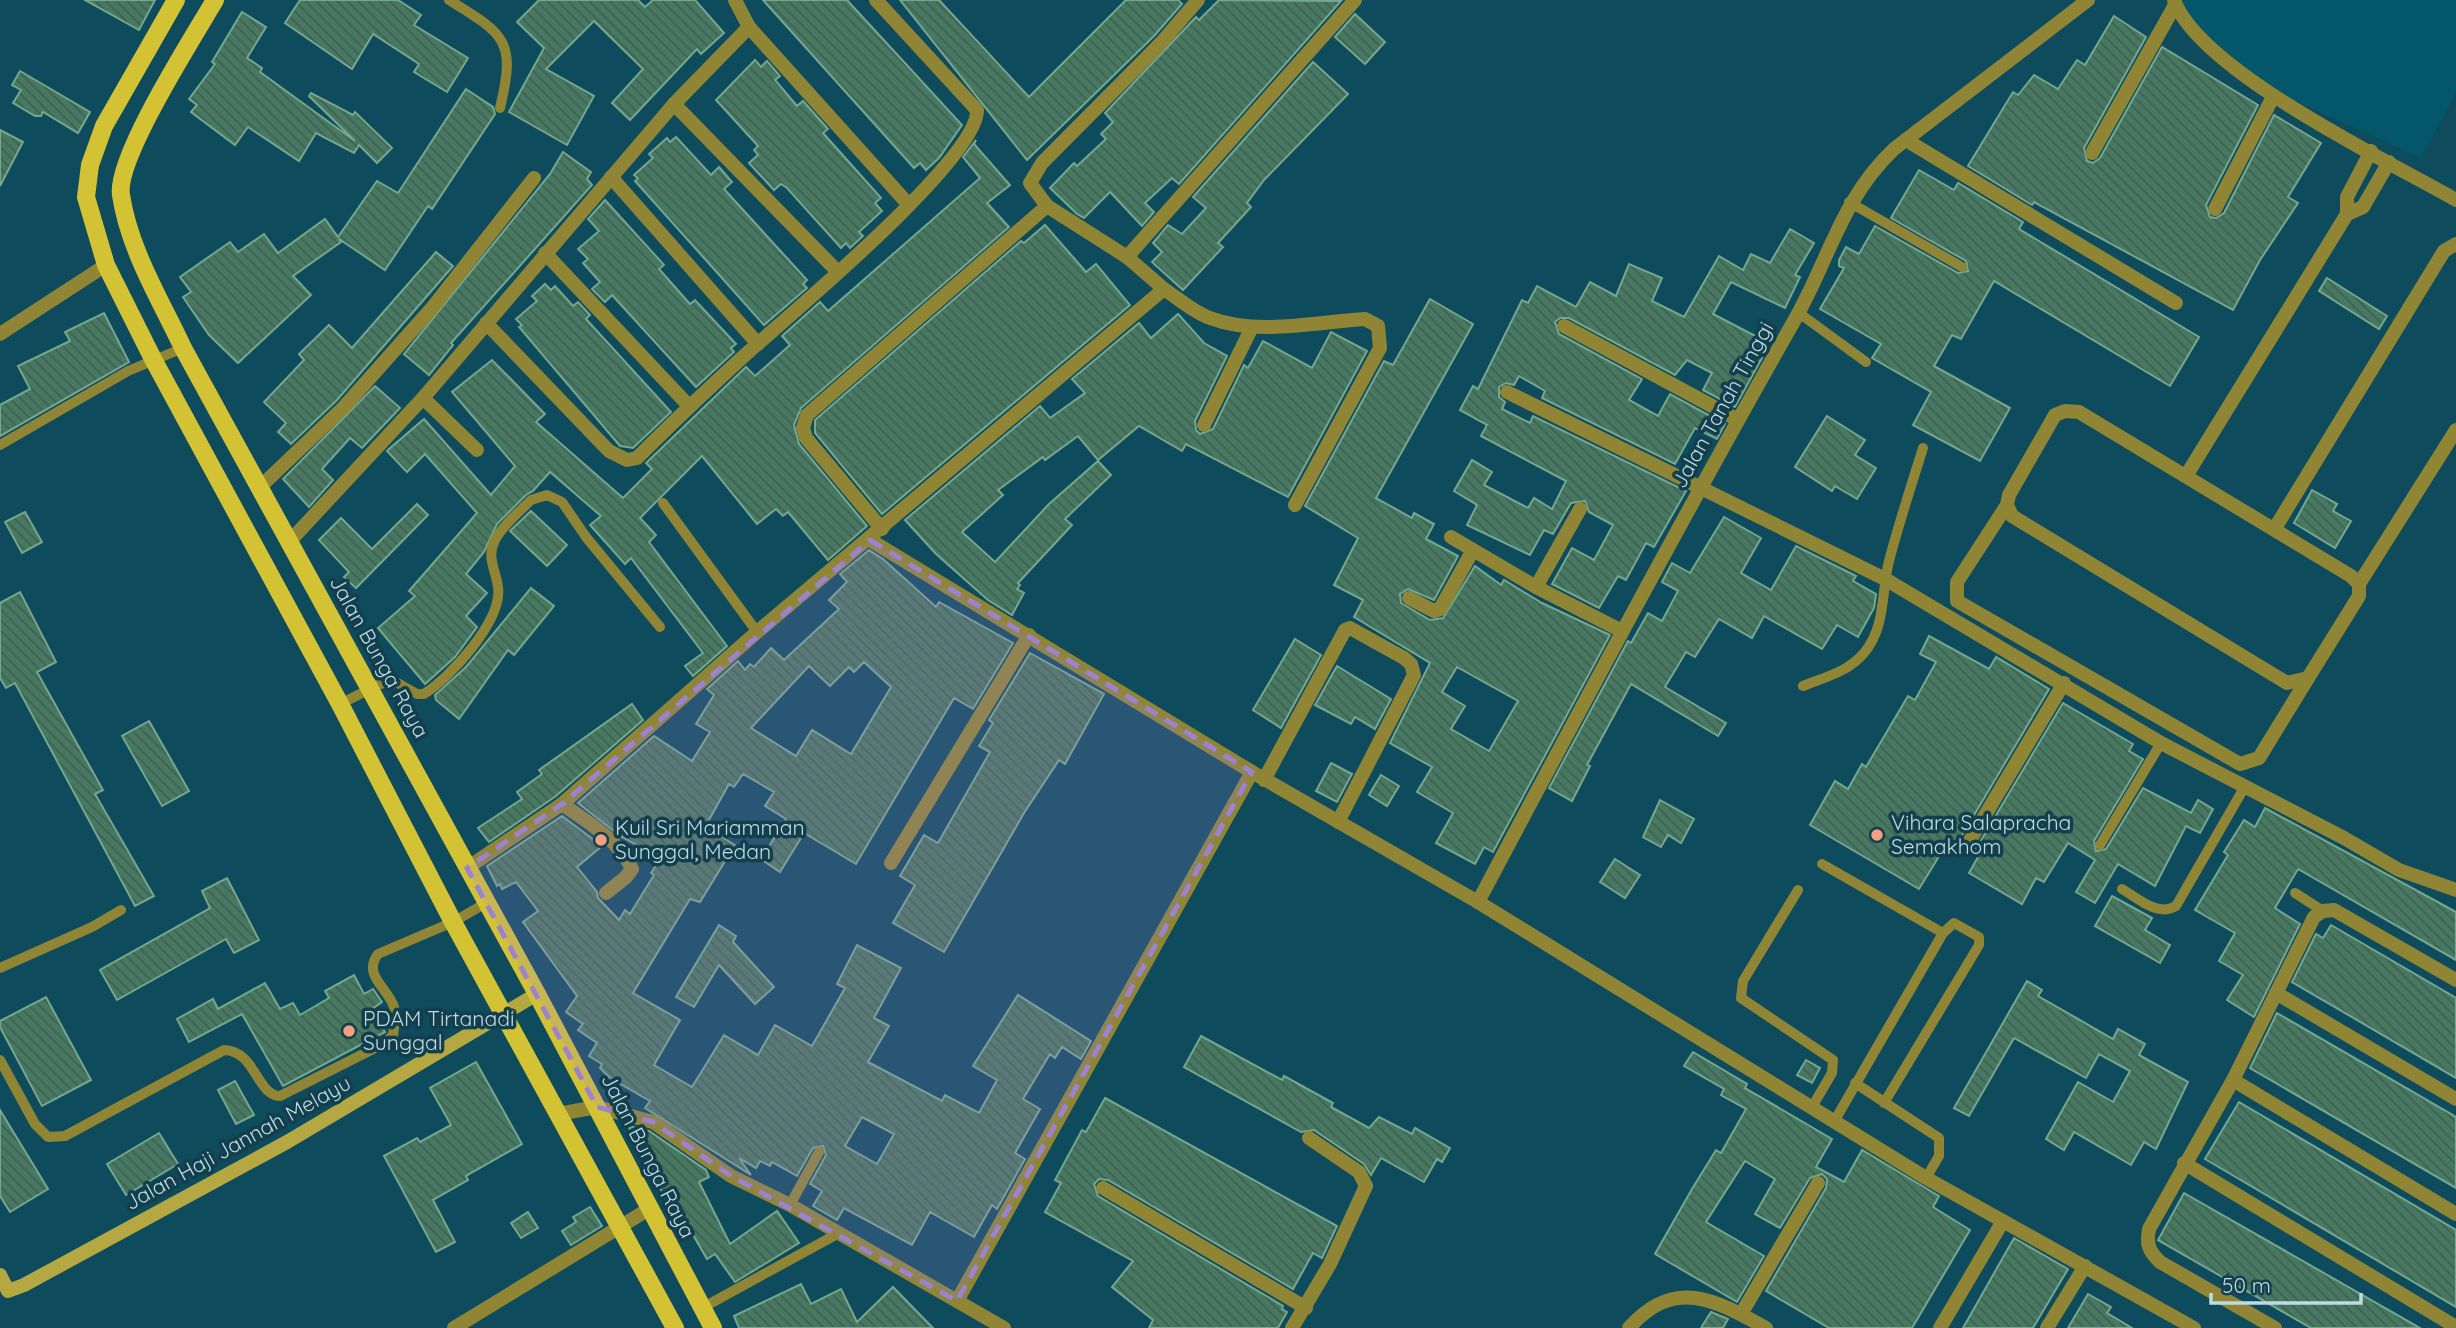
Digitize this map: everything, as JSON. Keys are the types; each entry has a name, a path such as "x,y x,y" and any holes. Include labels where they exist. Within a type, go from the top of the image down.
{"main road":[{"path":"176,0 104,126 90,166 86,197 106,265 153,359 340,704 453,922 675,1328"},
{"name":"Jalan Bunga Raya","path":"215,0 133,144 120,192 138,253 183,348 537,994 713,1328"},
{"name":"Jalan Haji Jannah Melayu","path":"0,1275 4,1295 287,1142 537,994"}],"street":[{"path":"735,0 749,27 909,205"},
{"path":"486,323 609,451 626,460 637,458 689,406 909,205 962,144 977,120 977,110 876,0"},
{"path":"1198,0 1152,52 1042,163 1030,183 1047,206 1127,257 1164,289 1208,317 1252,327 1365,319 1378,326 1380,348 1295,505"},
{"path":"1127,257 1356,0"},
{"name":"Jalan Tanah Tinggi","path":"1478,902 1622,631 1799,313 1849,202 1874,168 1906,140 2088,0"},
{"path":"2092,153 2175,2 2207,47 2273,97 2456,200"},
{"path":"290,541 423,398 674,104 749,27"},
{"path":"2215,209 2273,97"},
{"path":"674,104 838,272"},
{"path":"1906,140 2176,303"},
{"path":"2186,476 2347,214 2347,197 2371,151"},
{"path":"2347,214 2363,207 2389,162"},
{"path":"611,177 758,344"},
{"path":"260,487 344,407 405,337 534,178"},
{"path":"882,529 806,438 803,428 807,415 1047,206"},
{"path":"2275,528 2444,251 2456,244"},
{"path":"545,253 689,406"},
{"path":"0,334 106,265"},
{"path":"467,868 562,804 757,632 870,540 1164,289"},
{"path":"1564,326 1738,420"},
{"path":"1204,425 1252,327"},
{"path":"1507,392 1885,579 2161,743 2344,838 2399,870 2456,890"},
{"path":"423,398 477,450"},
{"path":"2359,584 2351,576 2275,528 2079,412 2065,411 2055,415 2008,495 2007,505 1957,582 1957,601 2240,764 2259,758 2359,596 2359,584 2456,430"},
{"path":"2007,505 2012,516 2287,683 2308,678"},
{"path":"1536,587 1580,509"},
{"path":"1451,537 1536,587 1622,631"},
{"path":"870,540 1258,776 1478,902 1926,1178 2189,1327"},
{"path":"1409,598 1434,611 1440,609 1473,550"},
{"path":"957,1301 1258,776 1345,630 1350,628 1404,658 1411,664 1414,675 1338,822"},
{"path":"891,863 1029,635"},
{"path":"1969,842 2064,683"},
{"path":"562,804 595,828 628,860 632,869 606,893"},
{"path":"2275,1328 2161,1262 2150,1251 2146,1242 2149,1228 2233,1080 2315,917 2323,911 2334,910 2456,980"},
{"path":"2276,993 2456,1099"},
{"path":"2233,1080 2456,1214"},
{"path":"558,1114 597,1107 653,1122 731,1176 790,1205 1004,1328"},
{"path":"1292,1328 1306,1308 1366,1186 1359,1172 1309,1138"},
{"path":"2184,1163 2456,1327"},
{"path":"1741,1314 1818,1183"},
{"path":"1103,1188 1306,1308"},
{"path":"454,1328 514,1294 649,1209"},
{"path":"1940,1328 2003,1221"},
{"path":"2047,1328 2085,1266"},
{"path":"1629,1328 1645,1310 1677,1295 1697,1298 1741,1314 1766,1328"}],"lane":[{"path":"449,0 486,23 503,43 510,68 500,108"},
{"path":"1849,202 1962,267"},
{"path":"1799,313 1866,362"},
{"path":"0,444 153,359 183,348"},
{"path":"1803,686 1850,668 1865,652 1878,628 1885,579 1902,510 1923,448"},
{"path":"340,704 394,681 417,694 424,694 486,632 496,609 499,589 490,558 495,540 531,499 538,496 555,497 562,502 586,537 660,627"},
{"path":"663,503 757,632"},
{"path":"2100,845 2161,743"},
{"path":"2122,889 2159,911 2168,911 2176,906 2244,788"},
{"path":"1822,864 1943,933"},
{"path":"1798,890 1743,981 1741,998 1833,1060 1832,1073 1812,1107"},
{"path":"2295,893 2323,911"},
{"path":"0,1060 35,1124 48,1137 65,1136 224,1050 243,1055 268,1091 281,1096 383,1044 393,1035 395,1008 372,971 372,962 378,954 453,922 486,903"},
{"path":"0,968 92,928 121,910"},
{"path":"1835,1120 1943,933 1954,923 1979,937 1979,945 1884,1103"},
{"path":"1855,1083 1939,1138 1939,1156 1926,1178"},
{"path":"790,1205 819,1152"},
{"path":"702,1308 839,1233"}],"highlighted area":[{"path":"870,540 1252,772 957,1301 731,1176 653,1122 597,1107 467,868 562,804"}],"shaded area":[{"path":"2180,0 2456,0 2456,93 2421,158 2278,93 2205,39"}],"building":[{"path":"85,0 155,0 139,30"},
{"path":"300,0 398,0 421,15 414,25 468,58 447,92 414,72 419,64 373,34 352,69 285,23"},
{"path":"539,0 638,0 645,7 653,0 695,0 724,33 701,54 697,49 630,120 612,103 643,69 594,21 546,69 594,96 567,145 509,112 544,48 517,22"},
{"path":"763,0 847,0 962,125 939,158 926,170 920,163 914,168"},
{"path":"900,0 939,0 1029,97 1126,0 1178,0 1182,4 1154,36 1027,160"},
{"path":"1219,0 1341,1 1179,184 1172,178 1145,203 1154,212 1142,226 1110,192 1084,218 1077,214 1050,188 1074,163 1077,166 1106,139 1101,134 1113,122 1105,113 1196,17 1199,20"},
{"path":"242,12 266,27 247,58 262,68 260,72 355,141 309,96 311,93 353,115 355,112 392,148 377,163 359,145 354,153 316,133 299,161 248,127 235,145 191,112 197,105 189,99 215,64 212,62"},
{"path":"1355,14 1385,42 1365,64 1335,37"},
{"path":"2114,16 2146,37 2084,148 2087,161 2093,163 2100,158 2162,47 2258,105 2206,205 2210,217 2216,218 2224,213 2274,115 2321,143 2288,197 2298,203 2260,260 2233,310 2034,202 2032,205 1968,166 2013,92 2018,95 2034,75 2058,89 2077,60 2085,65"},
{"path":"755,60 761,67 767,61 780,76 775,80 797,106 803,101 828,129 823,133 881,198 875,203 882,211 859,232 863,236 850,248 846,243 841,248 787,188 781,184 774,190 749,163 758,155 754,150 758,146 716,100"},
{"path":"1313,62 1348,94 1264,180 1247,203 1251,207 1218,243 1223,247 1183,290 1152,262 1162,252 1153,243 1168,225 1182,234 1206,208 1193,197"},
{"path":"20,71 90,112 78,133 43,112 41,116 35,116 13,103 21,90 12,85"},
{"path":"466,89 493,107 495,114 432,209 428,206 385,270 339,239 341,242 293,276 311,295 238,363 209,335 183,297 191,292 180,277 230,242 238,252 264,234 278,253 325,219 338,237 377,181 398,193"},
{"path":"0,130 23,142 0,186"},
{"path":"676,137 711,175 719,167 732,182 724,189 807,280 803,284 807,288 764,325 635,181 638,178 634,175 653,158 649,154 667,138 670,142"},
{"path":"976,140 974,144 1010,185 987,203 1009,227 801,408 794,425 799,444 867,526 828,560 788,512 783,516 776,509 757,524 702,456 640,518 656,535 649,542 727,646 693,676 685,666 703,653 631,558 625,564 590,525 601,516 550,472 497,524 484,552 466,574 487,593 466,616 477,627 455,657 425,684 378,628 415,596 409,591 477,513 425,454 407,472 387,451 389,449 424,419 491,495 515,466 452,392 492,360 545,414 536,422 623,498 652,469 646,463 746,367 755,376 790,345 782,336 820,302 828,311 980,178 963,157"},
{"path":"563,152 591,172 587,179 592,185 451,343 453,345 429,375 404,354 550,174"},
{"path":"1919,170 1954,190 1958,183 2023,222 2019,229 2199,337 2170,386 1994,281 1961,339 1952,335 1934,366 2010,408 1980,461 1913,425 1931,392 1872,358 1881,344 1820,309 1844,268 1839,266 1839,260 1846,247 1859,254 1875,226 1958,273 1968,271 1966,261 1891,218"},
{"path":"605,200 664,265 659,269 690,304 695,300 736,344 731,348 734,352 696,387 612,295 605,302 592,289 600,282 583,263 588,259 578,249 599,231 588,219"},
{"path":"1045,225 1086,272 1096,264 1130,305 882,514 815,433 815,420 1021,241 1024,243"},
{"path":"1790,229 1814,243 1795,275 1800,277 1785,308 1731,282 1713,314 1765,341 1757,355 1762,358 1735,407 1703,390 1712,373 1687,360 1675,375 1569,318 1560,318 1555,322 1559,334 1642,379 1629,400 1658,416 1670,394 1725,424 1717,439 1695,428 1675,464 1542,398 1545,391 1519,376 1514,385 1506,383 1499,387 1499,397 1505,402 1502,409 1530,423 1533,416 1686,491 1654,547 1646,543 1626,580 1618,576 1599,608 1552,584 1572,548 1594,560 1613,525 1589,512 1585,501 1571,503 1553,534 1544,530 1530,555 1467,525 1477,505 1454,491 1472,460 1492,472 1484,485 1528,508 1534,498 1552,509 1566,481 1481,436 1487,425 1460,410 1473,386 1478,389 1522,300 1528,303 1537,286 1576,307 1590,282 1616,296 1629,264 1662,278 1652,301 1684,317 1719,256 1743,270 1751,254 1770,263"},
{"path":"436,252 453,266 337,400 291,444 278,432 286,423 264,402 304,360 299,354 329,325 352,348"},
{"path":"2327,278 2387,316 2379,329 2319,291"},
{"path":"545,284 551,290 555,286 573,306 578,302 590,315 586,319 671,412 633,448 620,446 519,327 522,325 516,319 537,301 532,296"},
{"path":"1430,299 1473,324 1376,498 1412,518 1414,513 1434,524 1426,539 1458,556 1434,600 1408,589 1400,594 1401,603 1430,620 1443,618 1475,566 1501,585 1504,580 1542,603 1610,635 1493,852 1484,847 1475,864 1436,843 1453,813 1417,792 1432,767 1390,743 1430,663 1354,617 1363,600 1334,585 1358,538 1305,506 1384,361 1393,365","holes":["1457,667 1518,701 1489,751 1451,729 1465,706 1442,692"]},
{"path":"104,313 129,362 0,436 0,405 30,389 18,366 70,341 65,332"},
{"path":"1178,314 1204,343 1227,356 1195,421 1196,430 1200,434 1213,429 1244,365 1248,368 1263,341 1312,368 1331,332 1367,351 1288,497 1186,444 1182,451 1139,426 1098,460 1078,436 1045,460 1043,457 998,490 1003,495 962,532 995,562 1049,504 1098,461 1111,475 1065,519 1072,525 1018,583 1020,585 1017,589 1024,593 1012,615 988,600 936,554 905,520 1040,406 1050,418 1085,393 1072,379 1139,323 1151,338"},
{"path":"375,386 400,408 362,448 350,438 322,469 333,480 309,507 283,479"},
{"path":"1827,416 1865,440 1855,455 1876,468 1857,499 1835,486 1832,491 1795,467"},
{"path":"2312,490 2337,504 2333,511 2351,521 2335,548 2294,523"},
{"path":"417,504 428,515 356,588 344,577 349,572 319,540 341,518 372,549"},
{"path":"531,511 567,545 547,566 510,531"},
{"path":"25,512 42,542 22,553 5,522"},
{"path":"1724,517 1761,538 1741,573 1771,590 1796,546 1856,576 1853,581 1876,594 1874,608 1858,637 1837,625 1822,649 1764,616 1752,638 1719,619 1695,657 1686,652 1665,687 1726,723 1718,736 1631,684 1587,765 1590,766 1572,801 1549,788 1628,641 1631,643 1648,613 1662,621 1678,591 1662,582 1672,563 1690,573"},
{"path":"869,550 883,559 936,607 939,602 1013,643 973,709 954,698 856,864 804,833 780,872 761,859 786,819 765,806 774,792 743,774 734,787 729,784 705,827 735,845 700,902 690,899 633,993 680,1020 654,1065 692,1087 724,1035 758,1055 775,1025 812,1046 845,988 837,984 857,945 901,968 874,1018 889,1026 868,1062 942,1101 945,1095 979,1113 997,1080 973,1066 1018,995 1091,1041 1081,1059 1062,1047 1055,1058 1050,1054 1023,1099 1040,1109 1015,1153 1025,1159 997,1209 992,1205 974,1237 930,1212 912,1245 844,1208 837,1220 813,1206 822,1191 810,1184 826,1155 823,1146 813,1148 797,1176 772,1162 770,1166 760,1161 756,1168 739,1158 751,1175 645,1108 650,1101 610,1078 600,1068 602,1064 589,1056 597,1043 578,1030 583,1024 566,1012 577,996 523,922 538,911 516,882 502,889 500,884 497,886 487,866 562,816 602,846 577,867 597,892 598,898 619,920 625,910 630,914 654,875 651,873 661,858 620,836 578,803 654,736 692,761 710,732 696,724 714,695 707,689 738,661 745,670 750,664 754,667 771,648 784,660 839,609 829,600 847,582 840,574","holes":["864,662 891,687 851,754 812,730 796,756 751,728 809,666 830,686 849,667 854,672","862,1117 894,1134 877,1164 845,1146"]},
{"path":"531,588 554,606 514,655 508,650 459,719 436,700 435,695 466,667"},
{"path":"20,592 56,662 37,672 103,790 95,794 154,896 135,906 15,683 6,688 0,678 0,603"},
{"path":"1929,636 1989,669 1996,657 2049,689 1961,837 1961,847 1949,840 1919,889 1810,825 1835,781 1848,789 1862,764 1866,767 1908,696 1915,700 1936,662 1920,654"},
{"path":"1295,639 1321,655 1281,728 1253,710"},
{"path":"1030,653 1104,694 1065,764 1059,760 1024,813 944,952 893,923 915,885 900,876 924,835 938,843 990,752 979,746 993,723 989,720"},
{"path":"1337,666 1391,699 1375,729 1355,717 1351,724 1315,705"},
{"path":"2063,703 2133,744 2129,751 2143,759 2094,841 2096,851 2106,849 2143,788 2191,813 2198,800 2213,809 2200,833 2186,826 2155,886 2118,864 2095,903 2076,892 2095,860 2068,843 2044,882 2036,878 2022,904 1969,873 1978,857 1969,852 1977,847"},
{"path":"632,704 643,720 556,796 489,842 478,828 522,799 517,792 542,774 539,770"},
{"path":"149,721 189,791 162,806 122,736"},
{"path":"1331,763 1352,774 1337,802 1316,791"},
{"path":"1381,775 1399,786 1387,806 1369,795"},
{"path":"1660,800 1694,819 1681,843 1668,835 1661,847 1643,837"},
{"path":"2265,808 2456,912 2456,960 2298,869 2275,908 2300,924 2254,1017 2227,1000 2243,975 2219,961 2235,933 2195,910 2228,855 2224,852 2244,820 2255,827"},
{"path":"1615,859 1640,875 1625,898 1600,882"},
{"path":"227,878 259,940 234,953 226,939 117,1000 100,970 210,908 202,891"},
{"path":"2112,896 2152,918 2145,930 2170,945 2160,963 2095,926"},
{"path":"719,925 736,936 733,942 774,987 755,1004 719,965 694,1007 676,997"},
{"path":"2331,925 2456,998 2456,1078 2292,982 2316,934 2323,938"},
{"path":"354,975 364,994 373,989 382,1002 372,1009 385,1032 283,1086 242,1014 189,1042 177,1019 213,999 218,1009 265,983 280,1009 293,1003 300,1015 329,998 325,991"},
{"path":"2027,981 2042,990 2038,996 2113,1039 2118,1029 2145,1044 2139,1055 2188,1082 2156,1149 2144,1142 2131,1165 2074,1132 2064,1150 2046,1139 2078,1082 2113,1102 2130,1071 2099,1054 2086,1078 2014,1038 1969,1116 1954,1108"},
{"path":"46,997 91,1080 42,1106 0,1027 0,1021"},
{"path":"2277,1013 2456,1117 2456,1188 2250,1068"},
{"path":"1201,1036 1282,1080 1284,1076 1333,1103 1331,1107 1369,1128 1379,1117 1412,1134 1415,1128 1450,1148 1442,1162 1437,1159 1424,1182 1381,1158 1371,1175 1364,1164 1314,1130 1301,1132 1184,1067"},
{"path":"1693,1052 1747,1084 1745,1088 1832,1139 1816,1167 1844,1182 1862,1150 1939,1196 1933,1207 1970,1230 1912,1328 1829,1328 1766,1291 1826,1188 1827,1179 1822,1174 1810,1178 1780,1228 1755,1214 1775,1179 1745,1161 1706,1222 1764,1256 1737,1302 1655,1254 1716,1150 1721,1153 1746,1109 1721,1095 1724,1089 1684,1066"},
{"path":"1806,1060 1820,1068 1812,1083 1797,1075"},
{"path":"476,1062 522,1144 466,1176 468,1180 433,1200 455,1242 436,1252 384,1156 417,1138 420,1142 451,1125 430,1088"},
{"path":"235,1081 254,1115 236,1124 218,1090"},
{"path":"1105,1098 1337,1226 1322,1258 1313,1253 1293,1289 1108,1180 1099,1179 1094,1184 1098,1196 1283,1306 1282,1309 1287,1312 1278,1328 1149,1328 1153,1320 1112,1287 1133,1261 1045,1212 1061,1183 1055,1180 1082,1130 1086,1132"},
{"path":"2239,1102 2456,1230 2456,1307 2205,1159"},
{"path":"0,1110 48,1189 10,1212 0,1196"},
{"path":"629,1128 649,1131 706,1170 709,1177 699,1182 730,1244 777,1211 799,1243 735,1282 715,1254 707,1259 670,1195 665,1198"},
{"path":"159,1133 178,1164 126,1195 107,1164"},
{"path":"2184,1193 2420,1328 2311,1328 2158,1240"},
{"path":"590,1207 602,1226 571,1245 562,1231 576,1222 573,1217"},
{"path":"528,1212 538,1228 521,1238 511,1223"},
{"path":"2014,1238 2068,1269 2033,1328 1963,1328"},
{"path":"801,1284 811,1304 841,1289 857,1322 893,1287 933,1328 739,1328 734,1316"},
{"path":"2088,1294 2111,1307 2107,1313 2132,1328 2068,1328"},
{"path":"1711,1312 1728,1319 1723,1328 1701,1328"}],"place":[{"name":"Vihara Salapracha Semakhom","path":"1877,835"},
{"name":"Kuil Sri Mariamman Sunggal, Medan","path":"601,840"},
{"name":"PDAM Tirtanadi Sunggal","path":"349,1031"}]}
